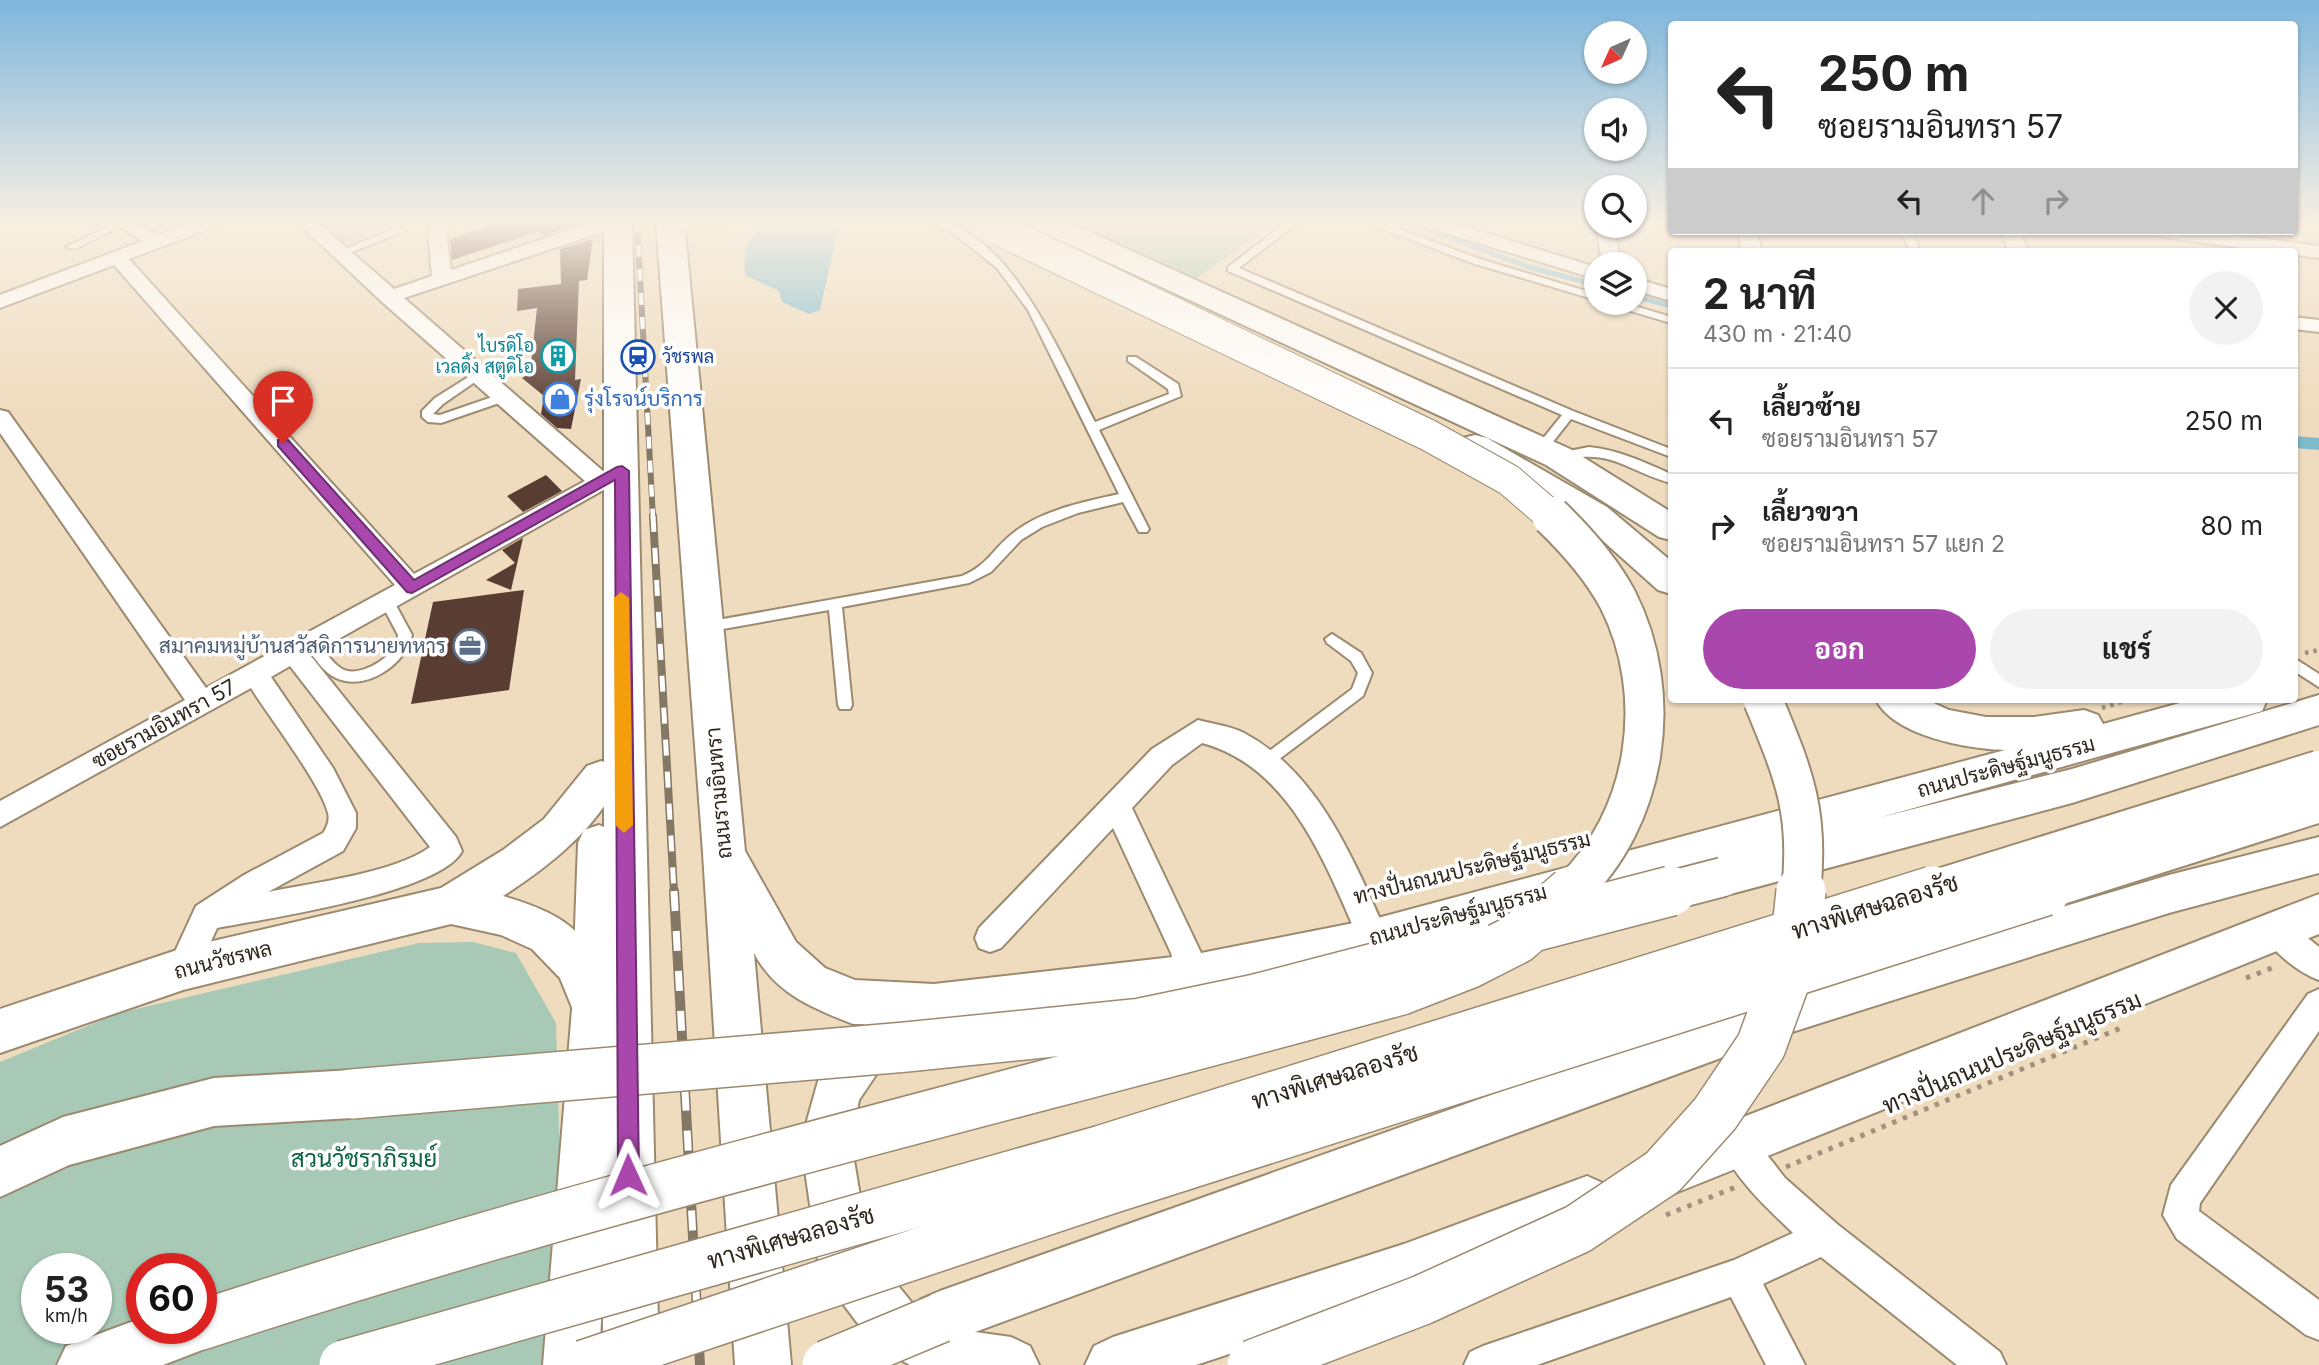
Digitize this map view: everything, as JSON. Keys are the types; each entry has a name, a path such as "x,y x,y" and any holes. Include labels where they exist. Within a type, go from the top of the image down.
{"main road":[{"path":"616,285 612,477 621,579 631,1365"},
{"name":"ถนนรามอินทรา","path":"675,285 724,853 763,1365"},
{"path":"217,1320 303,1290 530,1222 1401,990 1466,964 1529,930 1577,888 1614,836 1636,787 1646,746 1648,706 1630,629 1617,599 1584,549 1533,498 1487,467 1428,435 1120,285"},
{"path":"1156,285 1503,460 1595,515 1668,578"},
{"path":"1172,285 1395,381 1550,453 1668,526"},
{"path":"571,1365 595,1009 606,682 621,579"},
{"path":"2298,689 2319,684"},
{"path":"1252,1365 1422,1300 1578,1229 1663,1172 1715,1114 1761,1046 1794,957 1803,873 1804,823 1794,776 1764,703"},
{"path":"1901,703 1947,728 1992,736 2076,727 2227,703"},
{"name":"ถนนประดิษฐ์มนูธรรม","path":"724,853 780,957 809,983 853,1002 934,1006 1191,976 1374,939 2235,703"},
{"path":"0,1172 63,1142 214,1102 906,1048 1141,1023 1256,999 2072,786 2319,710"},
{"name":"ทางพิเศษฉลองรัช","path":"344,1365 1102,1150 2319,770"},
{"name":"ถนนวัชรพล","path":"0,1031 183,968 452,905 518,863 559,832 601,778"},
{"name":"ทางพิเศษฉลองรัช","path":"584,1365 1120,1185 2319,803"},
{"path":"827,1365 940,1318 1788,1012 2169,894 2319,855"},
{"name":"ถนนวัชรพล","path":"452,905 500,912 549,933 574,959 595,1009"},
{"path":"1112,1365 1749,1160 2305,942"},
{"path":"934,1006 865,1050 837,1091 826,1142 844,1261 893,1326 946,1355 1011,1365"},
{"path":"85,1365 145,1344"}],"street":[{"path":"0,302 45,285"},
{"path":"142,285 412,588"},
{"path":"375,285 504,397 612,477"},
{"path":"388,297 425,285"},
{"path":"1647,288 1668,294"},
{"path":"2298,323 2319,326"},
{"path":"0,417 202,704"},
{"name":"ซอยรามอินทรา 57","path":"0,815 612,477"},
{"path":"207,916 389,877 436,862 447,851 302,648"},
{"path":"183,968 207,916 254,884 333,842 342,828 342,813 323,776 255,674"},
{"path":"990,938 1162,757 1198,731 1219,733 1265,762 1310,809 1374,939"},
{"path":"1117,806 1186,953 1191,976"},
{"path":"2319,1004 2183,1196 2180,1205 2181,1215 2200,1238 2319,1322"},
{"path":"1749,1160 1824,1237 1987,1365"},
{"path":"1483,1365 1557,1353 1824,1237"},
{"path":"1739,1276 1786,1365"}],"lane":[{"path":"1015,285 1033,310 1143,529"},
{"path":"1266,285 1569,414 1668,452"},
{"path":"1555,285 1584,293"},
{"path":"1647,313 1668,319"},
{"path":"1093,428 1175,396 1174,387 1165,379 1132,359"},
{"path":"478,375 439,401 426,414 432,419 441,419 504,397"},
{"path":"1550,453 1569,414"},
{"path":"1550,453 1582,449 1607,452 1668,479"},
{"path":"705,627 980,574 996,564 1007,546 1025,531 1080,507 1125,497"},
{"path":"302,648 342,675 359,677 377,668 400,650 405,635 387,601"},
{"path":"835,603 845,705"},
{"path":"1265,762 1358,692 1365,673 1356,657 1332,639"},
{"path":"2298,666 2319,684"}],"path":[{"path":"2089,711 2117,703"},
{"path":"2232,983 2305,942"},
{"name":"ทางปั่นถนนประดิษฐ์มนูธรรม","path":"1660,1217 1749,1160 2132,1023"}],"green space":[{"name":"สวนวัชราภิรมย์","path":"473,942 516,953 556,1023 566,1365 0,1365 0,1062 119,1013 419,943"}],"water":[{"path":"766,285 826,285 820,310 809,314 782,302 779,291"}],"building":[{"path":"579,285 575,380 581,379 571,429 557,428 541,414 544,396 522,378 530,373 537,308 517,311 518,289"},
{"path":"546,475 562,491 523,512 507,496"},
{"path":"523,538 511,590 486,580 515,563 502,550"},
{"name":"สมาคมหมู่บ้านสวัสดิการนายทหาร","path":"524,590 509,690 411,704 433,602"}],"waterway":[{"path":"1647,300 1668,305"},
{"path":"2298,442 2319,444"}],"railway":[{"path":"640,285 653,518"},
{"path":"653,516 674,892"},
{"path":"674,891 700,1365"}],"slow traffic":[{"path":"621,598 624,825"}],"place":[{"name":"ไบรดิโอ เวลดิ้ง สตูดิโอ","path":"558,356"},
{"name":"วัชรพล","path":"638,357"},
{"name":"รุ่งโรจน์บริการ","path":"560,399"},
{"name":"สมาคมหมู่บ้านสวัสดิการนายทหาร","path":"470,646"}],"route":[{"path":"283,443 412,588 622,471 628,1175"}]}
